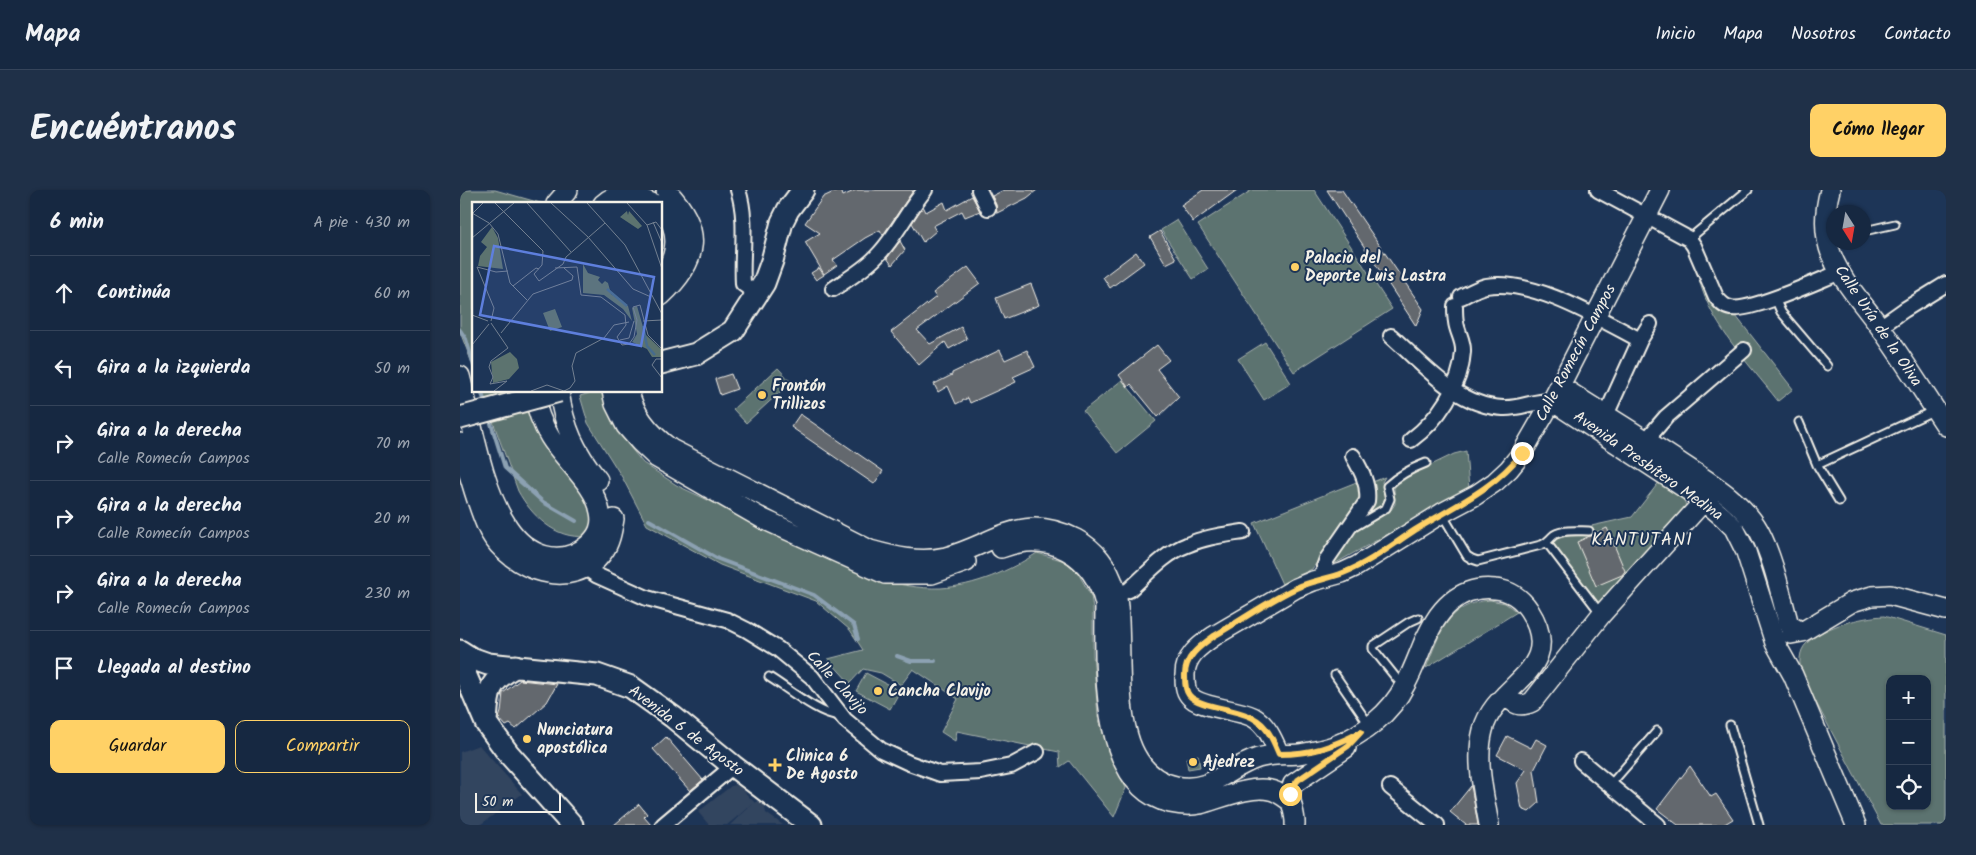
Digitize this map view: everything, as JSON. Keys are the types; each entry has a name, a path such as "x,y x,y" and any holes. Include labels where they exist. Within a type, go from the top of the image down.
{"main road":[{"path":"558,202 568,190"},
{"path":"662,295 681,276 693,246 692,229 688,217 678,202 666,190"},
{"path":"662,363 699,348 733,331 757,294 768,272 782,222 788,210 803,190"},
{"name":"Calle Romecín Campos","path":"1279,754 1267,729 1253,718 1241,712 1196,701 1188,695 1185,681 1186,664 1195,651 1214,636 1289,592 1325,578 1342,574 1358,566 1442,513 1476,495 1495,482 1509,469 1522,453 1556,394 1660,190"},
{"name":"Calle Uría de la Oliva","path":"1827,205 1830,190"},
{"path":"605,202 607,199 623,195 640,197 650,202"},
{"path":"662,211 672,226 675,238 675,250 671,261 662,274"},
{"name":"Calle Uría de la Oliva","path":"1833,250 1838,273 1880,327 1946,426"},
{"path":"662,353 699,348"},
{"path":"460,376 487,480 496,507 508,528 533,552 582,561 604,551 612,531 614,519 599,480 572,442 559,392"},
{"path":"460,408 517,392"},
{"path":"460,443 489,531 509,556 533,570 553,575 573,574 598,534 601,524 600,510 586,483 549,436 537,412 533,392"},
{"path":"460,418 555,392"},
{"path":"612,392 615,404 626,426 657,458 763,519 885,574 932,574 956,567 1017,542 1038,542 1055,545 1085,564 1108,591 1118,607 1121,697 1123,714 1131,743 1138,758 1149,773 1164,782 1177,786 1202,786 1214,782 1245,762 1263,756 1297,754 1335,746 1366,729"},
{"path":"629,392 644,426 671,449 870,550 920,560 944,558 996,536 1038,527 1062,532 1079,541 1096,553 1109,573 1105,604 1105,676 1109,713 1114,735 1127,768 1147,794 1162,801 1176,804 1197,804 1257,789 1269,789 1290,801"},
{"name":"Avenida Presbítero Medina","path":"1556,394 1606,416 1724,517 1734,528 1751,564 1775,643 1793,675 1856,825"},
{"name":"Avenida Presbítero Medina","path":"1556,394 1640,447 1717,488 1750,519 1759,532 1769,559 1789,625 1802,632"},
{"path":"1505,695 1513,703 1520,705 1525,706 1532,702 1601,614 1703,500 1717,488"},
{"path":"1751,564 1769,559"},
{"path":"1296,825 1290,801 1292,788 1298,780 1348,746 1392,705 1406,684 1435,619 1462,594 1482,588 1497,589 1511,593 1525,604 1536,624 1540,642 1539,653 1534,665 1489,713 1483,728 1479,759 1489,825"},
{"path":"1770,625 1785,633 1802,632 1852,602 1872,596 1890,595 1946,610"},
{"path":"1793,675 1792,653 1802,632"},
{"name":"Avenida 6 de Agosto","path":"460,651 471,658 488,664 512,669 598,675 631,687 673,717 733,766 811,825"},
{"path":"460,662 486,723 508,753 572,825"},
{"path":"474,696 475,688 482,678 492,673 512,669"},
{"path":"486,723 490,689 497,678 512,669"}],"street":[{"path":"738,190 743,224 743,284 757,294"},
{"path":"834,289 876,257 891,239 924,190"},
{"path":"979,190 988,208"},
{"path":"1598,190 1688,239 1694,246 1716,297 1726,307 1737,309 1775,298 1838,273"},
{"path":"1880,327 1946,284"},
{"path":"1411,440 1437,417 1452,390 1463,351 1456,323 1458,302 1484,286 1508,286 1540,293 1595,316 1640,340"},
{"path":"1606,416 1640,340 1650,324"},
{"path":"1392,336 1452,390 1475,402 1503,408 1535,402 1556,394"},
{"path":"1640,447 1666,418 1744,350"},
{"path":"1325,578 1324,567 1327,559 1367,501 1368,493 1363,474 1353,456"},
{"path":"1108,591 1122,593 1129,590 1167,557 1185,545 1209,538 1243,532"},
{"name":"Calle Clavijo","path":"582,561 596,575 647,598 727,620 778,649 812,677 840,715 882,750 909,763 940,774 981,772 1011,766 1037,752"},
{"path":"1581,761 1658,825"},
{"path":"663,825 733,766"},
{"path":"1390,787 1437,825"}],"lane":[{"path":"1688,239 1748,190"},
{"path":"1871,229 1895,224"},
{"path":"1775,298 1781,312 1826,366"},
{"path":"1817,465 1935,410"},
{"path":"1799,422 1817,465 1839,501"},
{"path":"1346,530 1386,508 1390,499 1387,486 1407,470 1426,463"},
{"path":"1442,513 1463,550 1472,559 1487,559 1507,552 1547,543 1552,537 1563,532 1589,531"},
{"path":"1547,543 1601,614"},
{"path":"1406,684 1397,679 1372,648 1418,618"},
{"path":"1336,675 1366,729"},
{"path":"770,677 812,705 832,715 840,715"},
{"path":"1730,725 1759,825"},
{"path":"1610,785 1657,731"}],"shaded area":[{"path":"479,745 522,794 480,825 460,825 460,752"},
{"path":"736,785 755,803 759,800 764,802 766,813 783,825 730,825 754,803 727,825 709,825 698,812 731,786"}],"green space":[{"path":"460,190 495,190 537,202 472,202 472,363 460,332"},
{"name":"Palacio del Deporte Luis Lastra","path":"1252,190 1314,190 1392,309 1294,372 1198,225"},
{"path":"1177,220 1208,269 1193,279 1161,230"},
{"path":"1697,270 1724,312 1736,316 1793,389 1778,401 1729,340 1718,323 1702,289"},
{"path":"1265,342 1291,383 1264,400 1238,359"},
{"name":"Frontón Trillizos","path":"778,368 791,382 746,423 733,409"},
{"path":"1122,380 1156,421 1117,453 1083,411"},
{"path":"482,392 533,392 601,509 585,536 564,534 554,530 537,517 518,491"},
{"path":"593,392 605,392 607,406 621,436 643,463 678,486 876,579 916,587 954,587 991,577 1037,553 1065,561 1078,573 1091,596 1098,716 1110,757 1126,788 1114,817 1069,761 1060,767 1059,752 957,731 955,741 941,732 958,699 913,669 901,685 881,673 863,669 850,683 828,659 863,650 850,630 816,601 720,565 647,525 622,477 588,423 580,396"},
{"path":"1466,451 1469,489 1334,564 1335,558 1354,532 1391,510 1395,504 1394,488 1402,479 1454,454"},
{"path":"1385,477 1382,482 1386,496 1381,506 1357,522 1370,483"},
{"path":"1359,481 1362,502 1312,569 1282,584 1254,523"},
{"path":"1660,481 1682,497 1687,507 1601,604 1596,601 1546,536 1632,517"},
{"path":"1490,600 1505,603 1517,612 1426,668 1447,622 1464,607"},
{"path":"1884,616 1946,635 1946,825 1881,825 1802,676 1800,663 1804,646 1823,632 1854,620"},
{"name":"Cancha Clavijo","path":"866,673 900,691 890,709 856,691"},
{"name":"Ajedrez","path":"1198,755 1200,767 1188,769 1186,758"}],"building":[{"path":"841,190 843,196 856,190 913,191 883,235 880,230 865,238 833,260 837,265 824,274 805,242 820,233 805,223 823,197"},
{"path":"1004,190 1037,190 1027,198 997,213 992,196"},
{"path":"1203,190 1237,190 1193,222 1181,205"},
{"path":"1327,190 1342,190 1423,309 1416,326"},
{"path":"972,196 980,211 965,217 962,211 933,226 936,231 923,242 912,223 923,206 926,212 944,202 947,210"},
{"path":"1160,231 1176,259 1166,264 1150,237"},
{"path":"900,241 905,250 892,265 887,258"},
{"path":"1136,252 1144,263 1110,288 1103,277"},
{"path":"968,267 980,283 917,330 930,344 961,327 967,339 949,349 945,342 919,365 891,332 936,297 933,293"},
{"path":"819,268 824,275 816,280 811,273"},
{"path":"1031,284 1039,305 1004,319 996,298"},
{"path":"1157,345 1169,360 1157,369 1179,397 1158,417 1131,384 1128,387 1119,375"},
{"path":"1000,350 1005,360 1027,350 1035,367 1013,377 1016,382 970,403 968,398 956,404 948,386 938,392 934,384 952,375 952,373"},
{"path":"731,374 737,389 720,395 715,379"},
{"path":"800,414 883,471 874,484 791,427"},
{"path":"1607,528 1625,571 1622,575 1596,586 1577,542"},
{"path":"520,680 557,684 547,702 516,729 510,724 506,726 499,718 503,693"},
{"path":"1507,736 1531,748 1536,739 1547,745 1534,770 1539,803 1529,812 1522,809 1517,783 1526,770 1497,755"},
{"path":"666,737 703,780 690,791 653,749"},
{"path":"1690,766 1711,797 1716,794 1733,819 1723,825 1678,825 1657,809"},
{"path":"1471,786 1478,825 1466,825 1450,812"},
{"path":"639,804 647,814 644,817 651,825 614,825"}],"waterway":[{"path":"460,330 466,339 472,359"},
{"path":"481,392 486,405"},
{"path":"489,417 505,468 543,502 576,521"},
{"path":"649,520 718,559 814,595 854,625 858,639"},
{"path":"897,656 911,661 935,661"}],"place":[{"name":"Palacio del Deporte Luis Lastra","path":"1295,267"},
{"name":"Frontón Trillizos","path":"762,395"},
{"name":"Cancha Clavijo","path":"878,691"},
{"name":"Nunciatura apostólica","path":"527,739"},
{"name":"Ajedrez","path":"1193,762"},
{"name":"Clinica 6 De Agosto","path":"775,765"}],"district":[{"name":"KANTUTANI","path":"1642,540"}],"route":[{"path":"1290,794 1298,780 1348,746 1361,732 1335,746 1297,754 1279,754 1267,729 1253,718 1241,712 1196,701 1188,695 1184,672 1190,658 1203,643 1296,588 1313,581 1342,574 1358,566 1442,513 1476,495 1495,482 1522,453"}]}
